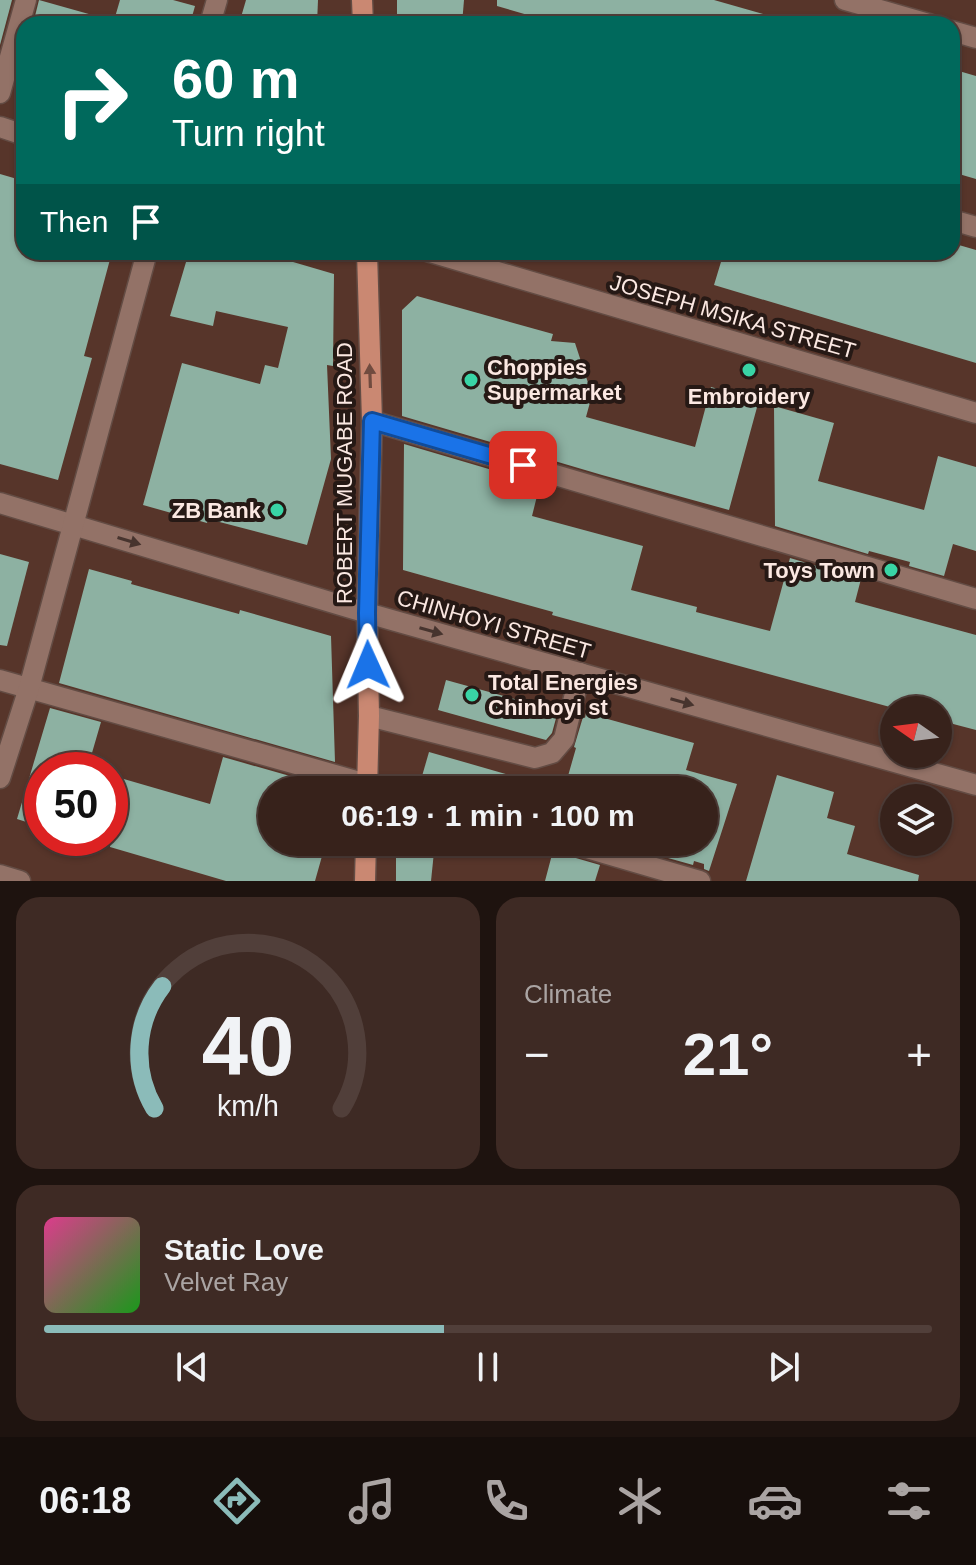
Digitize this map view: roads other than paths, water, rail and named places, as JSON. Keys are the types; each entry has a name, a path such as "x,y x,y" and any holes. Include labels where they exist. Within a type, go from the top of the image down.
{"main road":[{"name":"ROBERT MUGABE ROAD","path":"367,260 372,421 367,613 373,776"},
{"path":"365,881 366,856"}],"street":[{"path":"845,0 901,16"},
{"path":"0,93 16,36"},
{"path":"0,778 29,688 145,260"},
{"name":"JOSEPH MSIKA STREET","path":"457,260 976,413"},
{"path":"372,421 976,599"},
{"name":"CHINHOYI STREET","path":"0,503 367,613 976,785"},
{"path":"369,716 535,758 552,753 564,739 580,673"},
{"path":"0,680 333,776"},
{"path":"614,856 700,881"},
{"path":"0,875 20,881"}],"place":[{"name":"Embroidery","path":"749,370"},
{"name":"Choppies Supermarket","path":"471,380"},
{"name":"ZB Bank","path":"277,510"},
{"name":"Toys Town","path":"891,570"},
{"name":"Total Energies Chinhoyi st","path":"472,695"}]}
